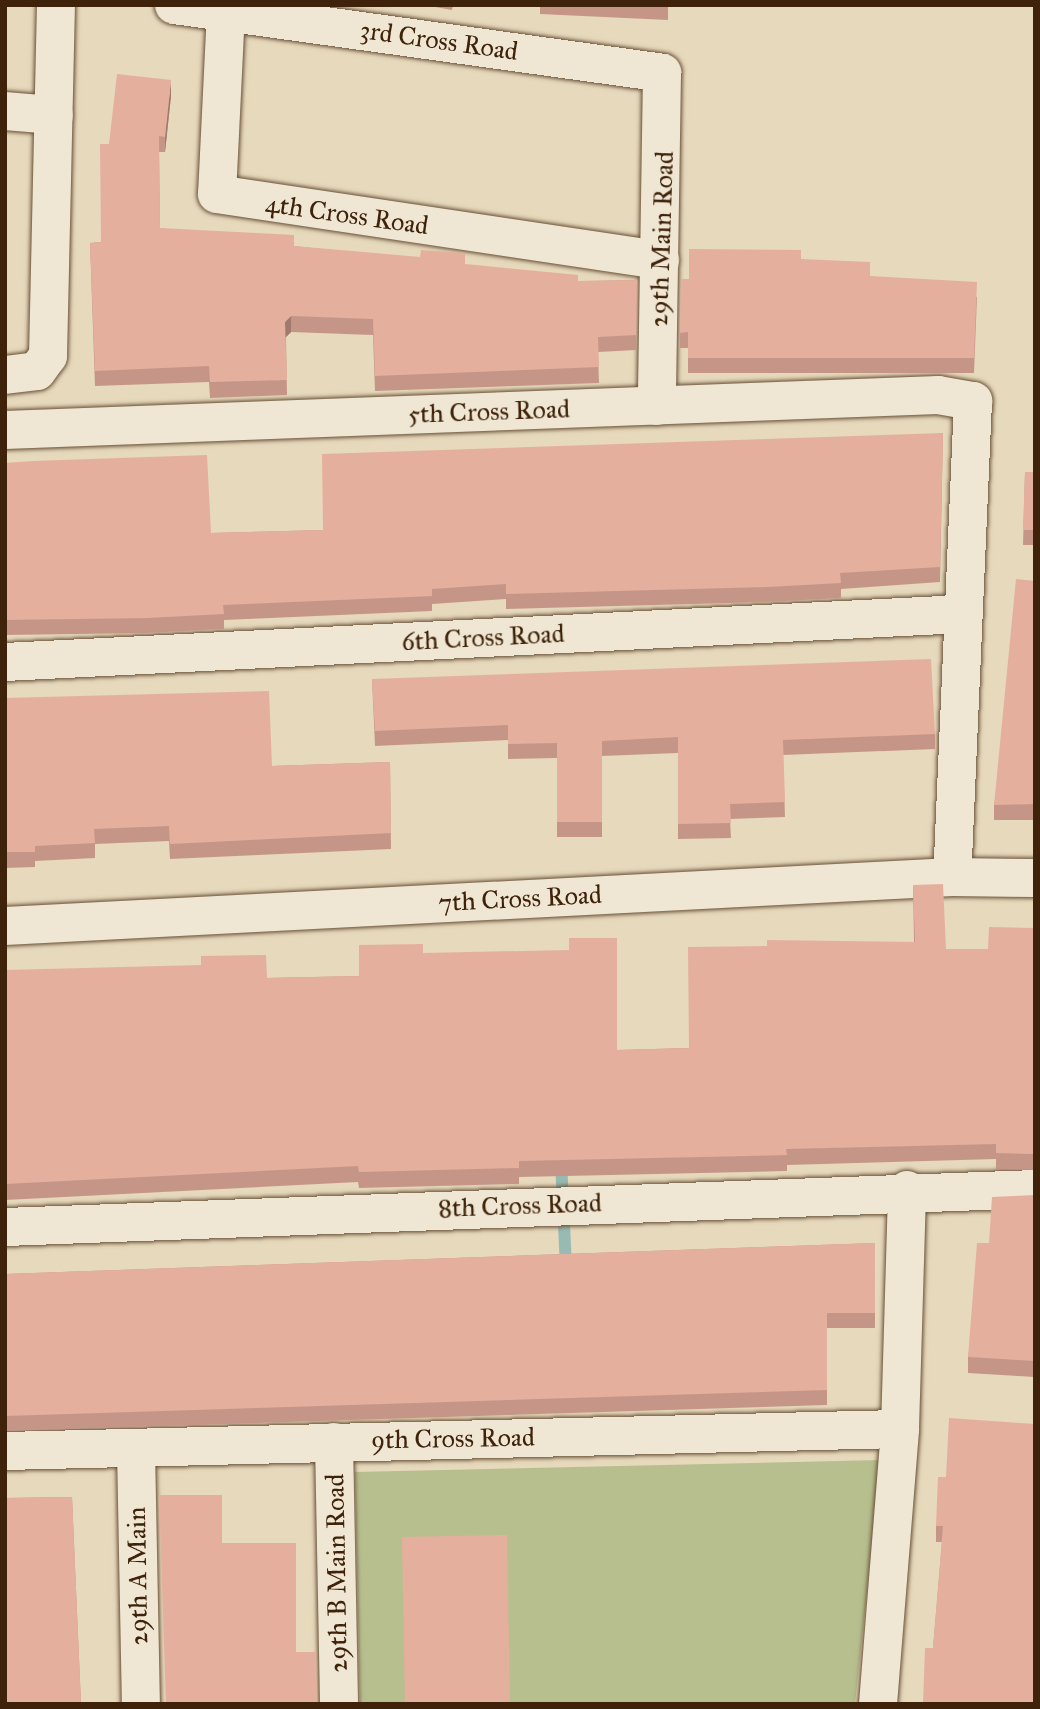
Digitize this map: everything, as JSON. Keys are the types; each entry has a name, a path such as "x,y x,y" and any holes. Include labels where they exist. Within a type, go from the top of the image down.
{"street":[{"path":"5,375 37,371 48,356 56,5"},
{"name":"3rd Cross Road","path":"174,5 662,73"},
{"name":"4th Cross Road","path":"226,11 217,194 660,260"},
{"name":"29th Main Road","path":"657,406 662,73"},
{"path":"5,111 54,116"},
{"name":"5th Cross Road","path":"5,430 937,395 973,401 961,614"},
{"path":"951,877 961,614"},
{"name":"6th Cross Road","path":"5,662 961,614"},
{"name":"7th Cross Road","path":"5,926 951,877 1035,878"},
{"name":"8th Cross Road","path":"5,1227 908,1190 1035,1189"},
{"path":"878,1704 900,1429 908,1190"},
{"name":"9th Cross Road","path":"5,1451 900,1429"},
{"name":"29th B Main Road","path":"334,1442 339,1704"},
{"name":"29th A Main","path":"136,1449 141,1704"}],"green space":[{"path":"881,1460 855,1704 360,1704 355,1472"}],"building":[{"path":"117,74 171,80 165,137 159,136 160,228 294,235 294,246 420,257 421,250 465,253 465,264 578,275 578,281 637,280 636,335 598,337 599,367 375,376 373,319 291,316 285,322 287,380 210,382 209,366 95,371 90,243 101,242 100,144 109,144"},
{"path":"689,249 801,250 801,259 870,262 870,276 977,282 974,358 688,358 688,332 680,333 681,279 689,279"},
{"path":"943,433 940,567 840,573 841,583 506,594 506,584 432,589 432,596 223,605 224,614 5,620 5,463 207,455 211,533 323,530 322,454"},
{"path":"1025,472 1035,472 1035,530 1023,530"},
{"path":"1016,579 1035,581 1035,804 994,805"},
{"path":"931,659 935,734 783,740 785,802 730,804 731,823 678,824 678,737 602,741 602,822 557,822 557,743 508,744 508,725 375,731 372,679"},
{"path":"269,691 272,766 390,762 391,833 170,844 169,826 94,829 95,843 35,846 35,852 5,852 5,698"},
{"path":"943,884 946,949 988,949 989,927 1035,928 1035,1154 996,1153 996,1144 786,1149 787,1155 519,1161 519,1168 359,1172 358,1166 5,1184 5,970 201,965 201,956 266,955 267,978 359,976 359,945 423,944 423,953 569,950 569,938 617,938 617,1050 689,1048 688,947 767,946 767,940 915,942 913,885"},
{"path":"1035,1195 1035,1361 968,1357 977,1243 989,1243 992,1197"},
{"path":"875,1243 875,1313 827,1313 827,1390 5,1416 5,1274"},
{"path":"949,1418 1035,1424 1035,1704 923,1704 925,1648 933,1648 943,1526 936,1526 938,1477 946,1477"},
{"path":"159,1495 222,1495 222,1543 296,1543 296,1652 316,1652 317,1704 166,1704"},
{"path":"72,1497 81,1703 5,1703 5,1498"},
{"path":"507,1535 510,1704 405,1704 402,1537"}],"waterway":[{"path":"561,1161 566,1269"}]}
